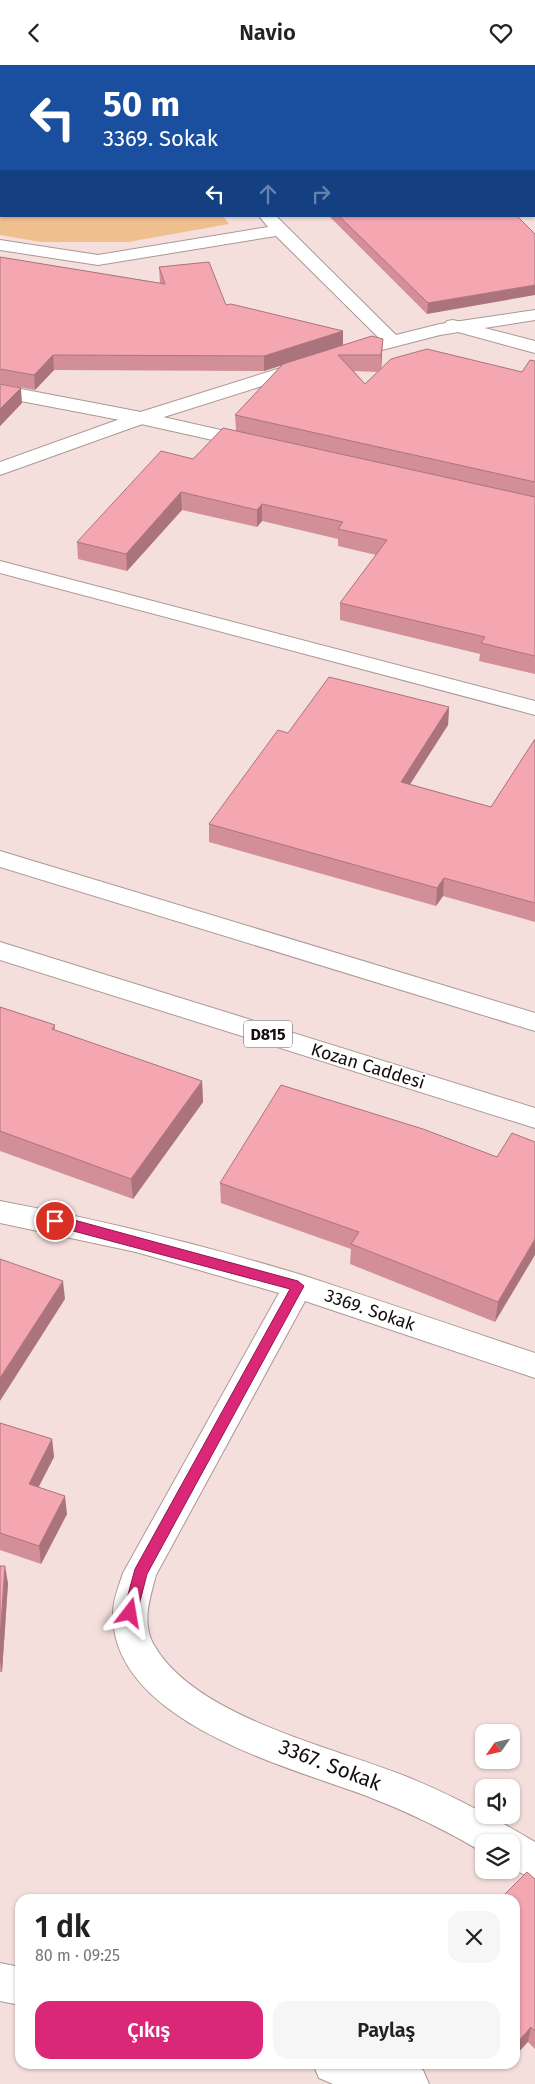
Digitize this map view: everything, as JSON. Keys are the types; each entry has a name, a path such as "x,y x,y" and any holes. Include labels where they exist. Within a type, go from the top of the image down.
{"main road":[{"path":"267,217 390,339"},
{"path":"0,245 98,261 280,230"},
{"path":"0,469 141,418 390,339 453,325 535,315"},
{"path":"453,325 535,347"},
{"path":"0,391 141,418 276,448"},
{"path":"0,567 535,708"},
{"path":"0,859 535,1022"},
{"name":"Kozan Caddesi","path":"0,951 535,1118"},
{"name":"3369. Sokak","path":"0,1212 74,1224 298,1286 535,1366"},
{"name":"3367. Sokak","path":"298,1286 140,1573 130,1613 140,1654 162,1683 196,1709 233,1728 393,1789 465,1821 487,1834"},
{"path":"520,1853 535,1862"},
{"path":"0,1981 15,1986"},
{"path":"352,2069 409,2084"}],"shaded area":[{"path":"0,217 224,217 229,224 128,242 41,242 0,235"}],"building":[{"path":"340,217 518,217 535,234 535,285 428,303"},
{"path":"0,257 165,284 159,267 209,262 226,305 231,304 343,331 264,356 53,355 34,375 0,369"},
{"path":"372,336 383,339 381,355 338,355 365,384 391,359 427,349 522,372 530,360 535,361 535,482 235,415 283,364"},
{"path":"0,384 21,388 0,409"},
{"path":"223,428 535,497 535,656 481,643 485,637 340,603 387,540 338,529 343,522 262,504 257,510 181,492 126,554 77,542 161,451 193,459"},
{"path":"329,677 449,707 401,782 491,807 535,739 535,903 444,878 437,888 209,824 278,730 288,733"},
{"path":"0,1007 55,1025 52,1029 202,1081 131,1179 0,1131"},
{"path":"281,1085 423,1129 497,1157 512,1133 535,1142 535,1239 498,1302 351,1244 359,1232 220,1183"},
{"path":"0,1259 63,1281 0,1378"},
{"path":"0,1423 52,1439 29,1484 65,1496 39,1546 0,1533"},
{"path":"0,1566 5,1566 0,1639"},
{"path":"527,1872 535,1879 535,2031 531,2027 520,2039 520,1894 505,1894"}],"route":[{"path":"55,1221 74,1224 298,1286 140,1573 130,1613"}]}
